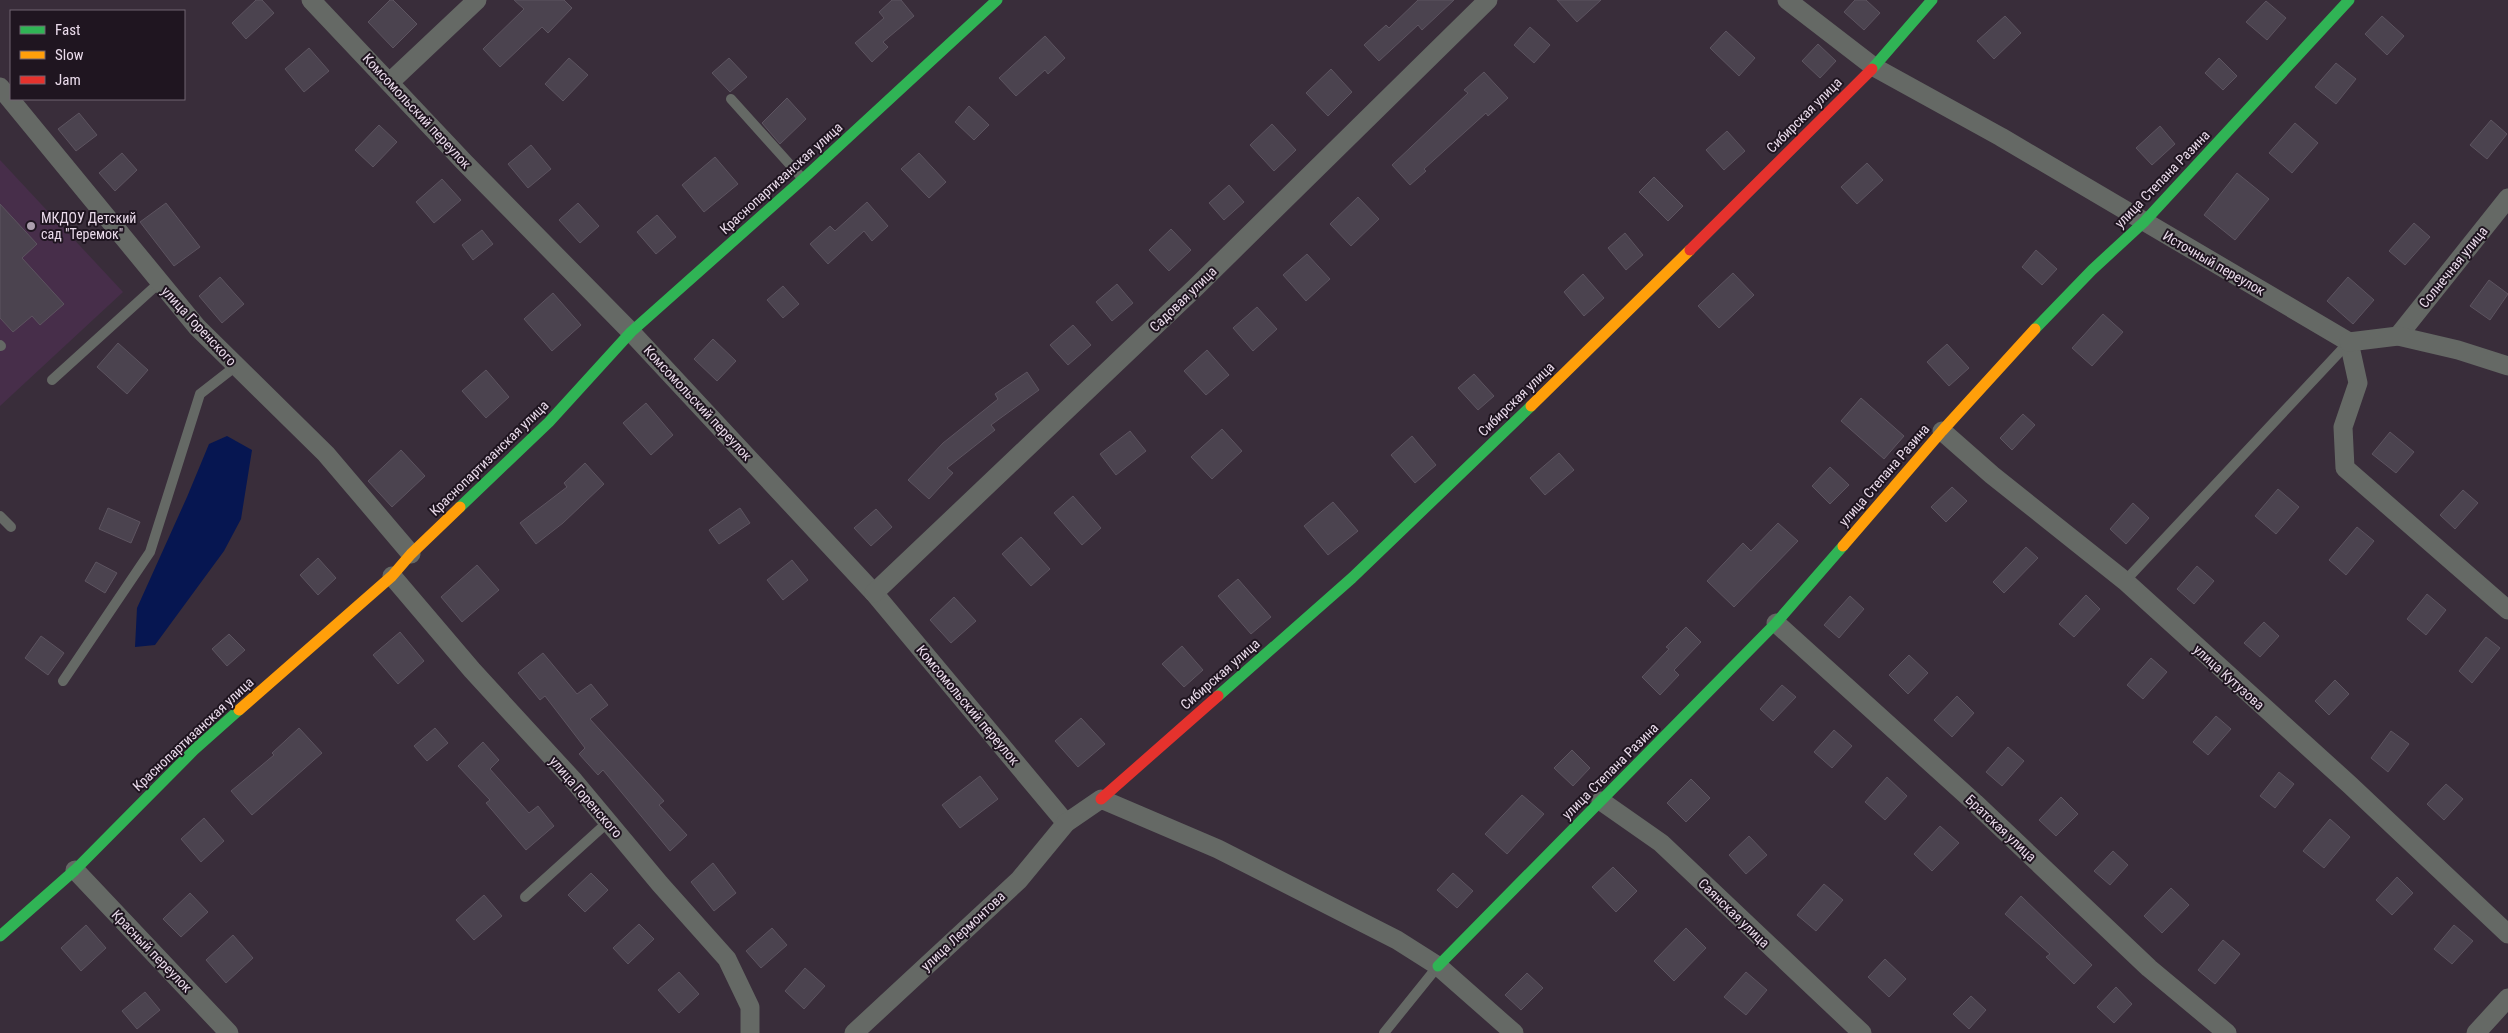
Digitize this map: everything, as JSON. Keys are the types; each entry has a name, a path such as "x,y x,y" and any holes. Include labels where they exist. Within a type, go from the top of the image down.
{"street":[{"name":"Комсомольский переулок","path":"311,0 465,164 631,332 874,593 1066,823"},
{"path":"390,82 477,0"},
{"name":"Краснопартизанская улица","path":"0,936 75,870 194,750 392,576 411,554 549,422 631,332 803,179 997,0"},
{"name":"Садовая улица","path":"874,593 1189,294 1488,0"},
{"name":"Источный переулок","path":"1787,0 1874,67 2001,137 2349,342"},
{"name":"Сибирская улица","path":"1101,799 1352,578 1592,347 1874,67 1932,0"},
{"name":"улица Степана Разина","path":"1438,966 1776,623 1942,431 2085,277 2144,222 2349,0"},
{"name":"улица Горенского","path":"0,87 10,99"},
{"name":"улица Горенского","path":"11,100 196,327 326,454 411,554"},
{"name":"Солнечная улица","path":"2398,336 2508,198"},
{"path":"2508,366 2458,350 2398,336 2349,342 2358,383 2343,427 2346,468 2508,610"},
{"name":"улица Кутузова","path":"1942,431 2124,581 2350,785 2508,934"},
{"name":"улица Горенского","path":"392,576 472,670 574,781 727,959 750,1007 750,1033"},
{"name":"Братская улица","path":"1776,623 1975,803 2149,968 2227,1033"},
{"path":"1101,799 1218,849 1397,940 1438,966 1514,1033"},
{"name":"улица Лермонтова","path":"854,1033 1019,880 1066,823 1101,799"},
{"name":"Саянская улица","path":"1601,801 1661,843 1862,1033"},
{"name":"Красный переулок","path":"75,870 229,1033"},
{"path":"2476,1033 2508,998"}],"lane":[{"path":"731,99 803,179"},
{"path":"52,380 159,283"},
{"path":"2124,581 2349,342"},
{"path":"63,681 150,552 200,394 236,366"},
{"path":"0,516 11,527"},
{"path":"526,897 608,822"},
{"path":"1384,1033 1438,966"}],"shaded area":[{"name":"МКДОУ Детский сад \"Теремок\"","path":"0,160 123,292 0,406"},
{"path":"227,436 252,450 241,519 224,551 155,645 135,647 137,608 209,444"}],"building":[{"path":"256,0 262,0 274,13 246,39 232,23"},
{"path":"390,0 393,0 417,24 393,48 368,22"},
{"path":"514,0 564,0 572,8 548,33 542,27 500,67 483,49 524,9"},
{"path":"892,0 901,0 914,16 883,42 888,47 872,62 855,43 884,18 879,12"},
{"path":"1418,0 1454,0 1422,30 1418,25 1379,61 1364,45 1386,25 1389,28"},
{"path":"1557,0 1601,0 1577,22"},
{"path":"1855,0 1866,0 1880,13 1864,30 1844,12"},
{"path":"2266,1 2286,18 2267,40 2246,22"},
{"path":"2005,16 2021,33 1994,59 1977,41"},
{"path":"2382,16 2404,36 2387,55 2365,34"},
{"path":"1530,27 1550,45 1534,63 1514,45"},
{"path":"1726,31 1755,58 1739,76 1710,48"},
{"path":"1045,36 1065,58 1048,74 1045,70 1016,96 999,78"},
{"path":"1818,44 1836,61 1820,78 1802,61"},
{"path":"309,48 329,71 304,92 285,69"},
{"path":"569,58 588,75 563,101 545,84"},
{"path":"729,58 747,77 730,92 712,73"},
{"path":"2219,58 2237,76 2223,90 2205,73"},
{"path":"2336,63 2356,79 2336,104 2315,87"},
{"path":"1331,69 1352,92 1328,116 1306,93"},
{"path":"1484,72 1508,98 1488,116 1486,113 1424,169 1426,171 1410,185 1392,165 1468,93 1464,90"},
{"path":"787,98 806,119 780,144 762,123"},
{"path":"969,106 989,125 974,140 955,122"},
{"path":"79,113 97,135 76,151 58,129"},
{"path":"2491,120 2507,134 2487,159 2470,145"},
{"path":"2295,123 2318,143 2292,173 2269,153"},
{"path":"1272,124 1296,150 1274,171 1250,145"},
{"path":"379,125 397,142 373,167 355,150"},
{"path":"2160,126 2175,144 2152,165 2136,148"},
{"path":"1727,131 1745,151 1724,170 1706,150"},
{"path":"531,145 551,169 528,188 508,164"},
{"path":"122,153 137,170 115,191 99,173"},
{"path":"919,153 946,182 929,198 901,169"},
{"path":"715,157 738,184 704,212 682,185"},
{"path":"1867,163 1883,180 1857,204 1841,187"},
{"path":"2237,173 2269,199 2235,240 2204,215"},
{"path":"1654,177 1683,206 1668,221 1639,192"},
{"path":"442,179 461,200 434,223 416,202"},
{"path":"1229,185 1244,202 1224,220 1209,203"},
{"path":"1358,197 1379,219 1351,246 1330,224"},
{"path":"867,202 888,226 872,241 864,231 828,264 810,244 830,226 835,231"},
{"path":"166,203 200,247 174,266 140,222"},
{"path":"578,203 599,226 580,243 559,220"},
{"path":"0,204 37,244 22,258 64,304 40,325 32,316 13,332 0,318"},
{"path":"657,215 676,237 656,254 637,232"},
{"path":"2414,223 2430,237 2405,265 2389,251"},
{"path":"1171,229 1191,250 1169,271 1149,250"},
{"path":"482,230 493,244 473,260 462,245"},
{"path":"1625,233 1643,255 1626,270 1608,248"},
{"path":"2036,250 2057,269 2042,285 2022,267"},
{"path":"1307,254 1330,279 1306,301 1283,275"},
{"path":"1733,273 1754,295 1719,328 1698,306"},
{"path":"1583,274 1604,298 1584,316 1564,292"},
{"path":"220,277 244,304 222,323 199,296"},
{"path":"2348,277 2374,300 2353,324 2327,301"},
{"path":"2489,280 2508,294 2490,320 2470,306"},
{"path":"1117,284 1133,303 1112,321 1096,302"},
{"path":"783,286 799,304 783,318 767,300"},
{"path":"553,293 581,325 552,351 524,319"},
{"path":"1257,307 1277,329 1253,351 1233,328"},
{"path":"2103,314 2123,332 2092,366 2072,348"},
{"path":"1073,325 1091,345 1068,365 1050,345"},
{"path":"713,339 736,361 717,381 694,359"},
{"path":"118,343 148,370 127,394 97,367"},
{"path":"1947,344 1969,368 1949,386 1927,362"},
{"path":"1207,350 1229,375 1206,395 1184,371"},
{"path":"486,370 509,397 486,418 462,391"},
{"path":"1027,372 1039,390 991,425 995,430 947,468 953,473 929,499 908,480 943,443 998,399 995,394"},
{"path":"1474,374 1494,396 1478,410 1458,388"},
{"path":"1861,398 1904,436 1884,459 1841,421"},
{"path":"646,403 673,435 651,455 623,423"},
{"path":"2023,414 2035,425 2012,450 2000,438"},
{"path":"1222,429 1242,451 1212,479 1191,457"},
{"path":"1130,431 1146,451 1116,475 1100,454"},
{"path":"2390,432 2414,452 2396,473 2372,454"},
{"path":"1412,436 1436,465 1415,483 1391,455"},
{"path":"401,450 425,476 392,507 368,481"},
{"path":"1559,453 1574,470 1545,495 1530,478"},
{"path":"585,463 604,484 563,523 536,544 520,523 567,487 564,483"},
{"path":"1830,467 1849,485 1830,504 1812,486"},
{"path":"1952,487 1967,501 1946,522 1931,507"},
{"path":"2278,489 2299,507 2276,534 2255,516"},
{"path":"2463,490 2478,503 2455,529 2440,515"},
{"path":"1073,496 1101,528 1082,545 1054,513"},
{"path":"1333,502 1358,531 1328,555 1304,526"},
{"path":"2133,503 2149,518 2126,544 2110,529"},
{"path":"108,508 140,522 131,543 99,529"},
{"path":"740,508 750,523 719,544 709,530"},
{"path":"876,509 892,527 871,546 854,528"},
{"path":"1778,523 1798,541 1734,607 1707,581 1743,543 1751,551"},
{"path":"2357,527 2374,541 2346,575 2329,560"},
{"path":"1021,537 1050,569 1031,586 1002,554"},
{"path":"2026,547 2038,558 2004,593 1993,582"},
{"path":"318,558 336,578 318,595 300,575"},
{"path":"792,560 808,580 783,600 767,580"},
{"path":"96,562 117,573 105,593 85,581"},
{"path":"477,565 499,590 462,622 441,597"},
{"path":"2197,566 2214,581 2194,604 2177,589"},
{"path":"1238,579 1271,617 1251,634 1218,596"},
{"path":"2427,594 2446,610 2426,635 2407,619"},
{"path":"2086,595 2100,609 2074,637 2059,624"},
{"path":"1850,596 1864,609 1839,638 1824,625"},
{"path":"954,597 976,621 951,643 930,620"},
{"path":"2264,622 2279,636 2260,657 2244,643"},
{"path":"1686,627 1701,642 1674,670 1679,675 1660,695 1642,677 1669,649 1666,647"},
{"path":"400,632 424,661 398,684 373,655"},
{"path":"229,634 245,650 227,666 212,649"},
{"path":"41,636 64,653 48,675 25,658"},
{"path":"2486,637 2500,648 2472,683 2459,671"},
{"path":"1182,646 1203,670 1184,687 1162,664"},
{"path":"543,653 577,694 591,684 608,705 590,719 664,801 659,805 687,835 670,851 603,770 598,775 579,754 585,748 545,696 540,700 518,673"},
{"path":"1909,655 1928,673 1908,694 1889,675"},
{"path":"2151,658 2167,672 2143,699 2127,685"},
{"path":"2335,680 2349,694 2329,715 2315,701"},
{"path":"1782,685 1796,697 1773,721 1760,709"},
{"path":"1957,696 1974,713 1952,737 1934,720"},
{"path":"2216,716 2231,729 2208,755 2193,742"},
{"path":"1081,718 1105,744 1078,767 1055,741"},
{"path":"299,728 322,753 252,815 231,791 274,755 272,753"},
{"path":"435,728 448,743 427,761 414,746"},
{"path":"1834,730 1852,746 1832,768 1814,752"},
{"path":"2391,731 2409,744 2388,772 2371,758"},
{"path":"483,742 499,760 490,769 529,813 538,806 554,826 526,850 486,803 490,800 458,766"},
{"path":"2008,747 2024,761 2002,786 1986,772"},
{"path":"1572,750 1590,768 1573,786 1554,768"},
{"path":"2279,772 2294,784 2275,808 2260,796"},
{"path":"980,776 998,799 960,828 942,805"},
{"path":"1887,777 1907,796 1885,820 1865,802"},
{"path":"1691,779 1710,798 1686,822 1667,803"},
{"path":"2446,784 2463,799 2444,820 2427,804"},
{"path":"1522,795 1544,814 1507,854 1485,834"},
{"path":"2061,797 2078,814 2056,836 2039,820"},
{"path":"204,818 224,841 201,862 181,839"},
{"path":"2330,819 2350,837 2324,868 2303,851"},
{"path":"1940,826 1959,843 1932,871 1914,854"},
{"path":"1749,836 1767,855 1746,874 1729,855"},
{"path":"2113,851 2128,865 2110,885 2094,871"},
{"path":"713,863 736,893 714,911 691,882"},
{"path":"1613,867 1637,891 1616,912 1592,887"},
{"path":"591,873 608,890 585,912 568,895"},
{"path":"1453,873 1473,891 1457,908 1437,890"},
{"path":"2397,877 2413,893 2392,915 2376,900"},
{"path":"1824,884 1843,900 1816,931 1797,915"},
{"path":"2171,888 2189,905 2162,933 2144,916"},
{"path":"190,893 208,912 181,937 163,919"},
{"path":"484,895 502,916 474,940 456,920"},
{"path":"2021,896 2092,965 2074,984 2046,957 2050,954 2005,914"},
{"path":"639,924 654,939 628,964 613,948"},
{"path":"86,925 106,948 81,971 61,948"},
{"path":"2454,925 2473,941 2452,964 2434,949"},
{"path":"772,928 787,945 761,968 746,951"},
{"path":"1686,928 1706,948 1674,981 1654,961"},
{"path":"233,935 253,958 226,983 206,960"},
{"path":"2223,940 2240,954 2215,984 2198,970"},
{"path":"1885,959 1906,979 1889,997 1868,977"},
{"path":"805,968 825,986 804,1009 785,991"},
{"path":"679,972 699,994 679,1013 658,990"},
{"path":"1746,972 1767,990 1746,1015 1724,997"},
{"path":"1527,973 1543,988 1521,1010 1505,995"},
{"path":"2116,987 2132,1004 2114,1023 2097,1007"},
{"path":"145,992 160,1010 137,1029 122,1011"},
{"path":"1971,996 1986,1010 1969,1029 1953,1014"}],"traffic: fast":[{"path":"460,507 549,422 631,332 803,179 997,0"},
{"path":"1872,69 1932,0"},
{"path":"2035,329 2092,270 2144,222 2349,0"},
{"path":"1218,696 1352,578 1531,406"},
{"path":"1438,966 1776,623 1843,546"},
{"path":"0,936 75,870 194,750 239,710"}],"traffic: slow":[{"path":"1531,406 1690,250"},
{"path":"1843,546 1942,431 2035,329"},
{"path":"239,710 392,576 411,554 460,507"}],"traffic: jam":[{"path":"1690,250 1872,69"},
{"path":"1101,799 1218,696"}],"place":[{"name":"МКДОУ Детский сад \"Теремок\"","path":"31,226"}]}
